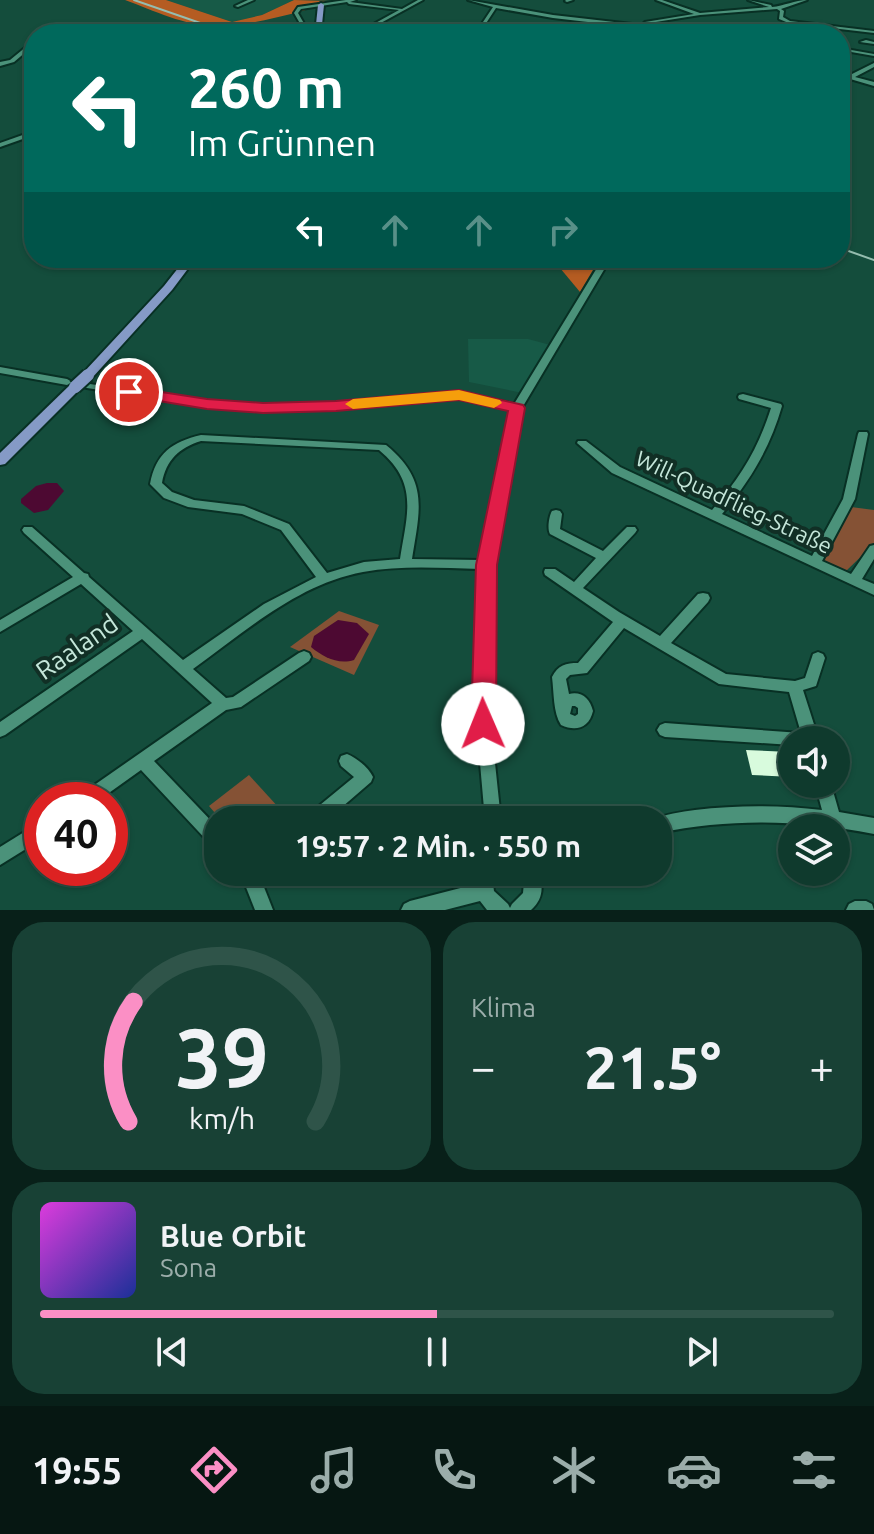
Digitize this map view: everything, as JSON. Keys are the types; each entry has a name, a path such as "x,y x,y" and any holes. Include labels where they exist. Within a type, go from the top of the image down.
{"main road":[{"path":"319,24 321,3"},
{"path":"0,461 79,382 183,268"}],"street":[{"path":"237,6 252,0"},
{"path":"303,24 297,10 305,6 354,0"},
{"path":"375,24 421,0"},
{"path":"470,0 493,10 626,24"},
{"path":"658,0 700,14"},
{"path":"750,0 778,8 782,11 781,18 796,24"},
{"path":"641,24 700,14 778,8 805,0"},
{"path":"344,2 400,9"},
{"path":"484,24 493,10"},
{"path":"850,30 874,32"},
{"path":"0,64 12,61 24,51"},
{"path":"850,51 874,55"},
{"path":"851,77 874,65"},
{"path":"851,77 874,84"},
{"path":"0,145 24,137"},
{"path":"492,806 482,706 486,565 517,408 601,268"},
{"path":"0,370 207,404 263,408 336,406 459,395 517,408"},
{"path":"714,516 751,473 767,440 777,406 743,397"},
{"path":"815,562 849,499 863,434"},
{"path":"324,578 285,527 244,510 192,504 168,495 156,484 158,465 178,445 201,438 382,447 401,459 408,472 414,497 405,564"},
{"name":"Will-Quadflieg-Straße","path":"582,443 616,470 874,590"},
{"path":"556,514 554,531 606,558"},
{"name":"Raaland","path":"28,530 223,704"},
{"path":"575,589 631,530"},
{"path":"854,580 874,549"},
{"path":"183,668 259,615 324,578 361,568 405,564 486,565"},
{"path":"550,572 622,621 724,680 795,687 811,682 818,658"},
{"path":"0,627 83,577"},
{"path":"662,644 703,598"},
{"path":"563,704 559,677 567,669 582,669 622,621"},
{"name":"Raaland","path":"0,730 142,632"},
{"path":"113,782 223,704 236,703 304,657"},
{"path":"795,687 807,726"},
{"path":"665,730 778,738"},
{"path":"331,806 365,777 347,761"},
{"path":"144,762 204,825"},
{"path":"672,823 715,815 793,814"},
{"path":"850,821 874,826"},
{"path":"0,857 24,841"},
{"path":"256,886 264,910"},
{"path":"485,886 488,900 502,910"},
{"path":"518,910 532,897 534,886"},
{"path":"410,910 484,891"},
{"path":"855,910 866,910"}],"shaded area":[{"path":"125,0 166,0 232,22 262,15 294,0 332,1 278,17 239,24 198,24"},
{"path":"166,0 294,0 262,15 232,22"},
{"path":"560,268 594,268 580,292"},
{"path":"468,339 528,339 554,346 523,393 469,382"},
{"path":"57,483 64,491 48,510 34,513 21,503 21,499 36,486"},
{"path":"851,507 874,510 874,544 846,571 824,562 823,553"},
{"path":"339,611 379,625 354,675 290,647"},
{"path":"338,620 357,623 369,634 354,660 331,659 311,647 314,636"},
{"path":"249,775 277,806 209,806"}],"building":[{"path":"746,750 778,751 778,776 752,775"}],"railway":[{"path":"134,0 203,24"},
{"path":"850,252 874,260"}],"slow traffic":[{"path":"353,404 459,395 494,403"}],"route":[{"path":"129,392 207,404 263,408 336,406 459,395 517,408 486,565 483,724"}]}
